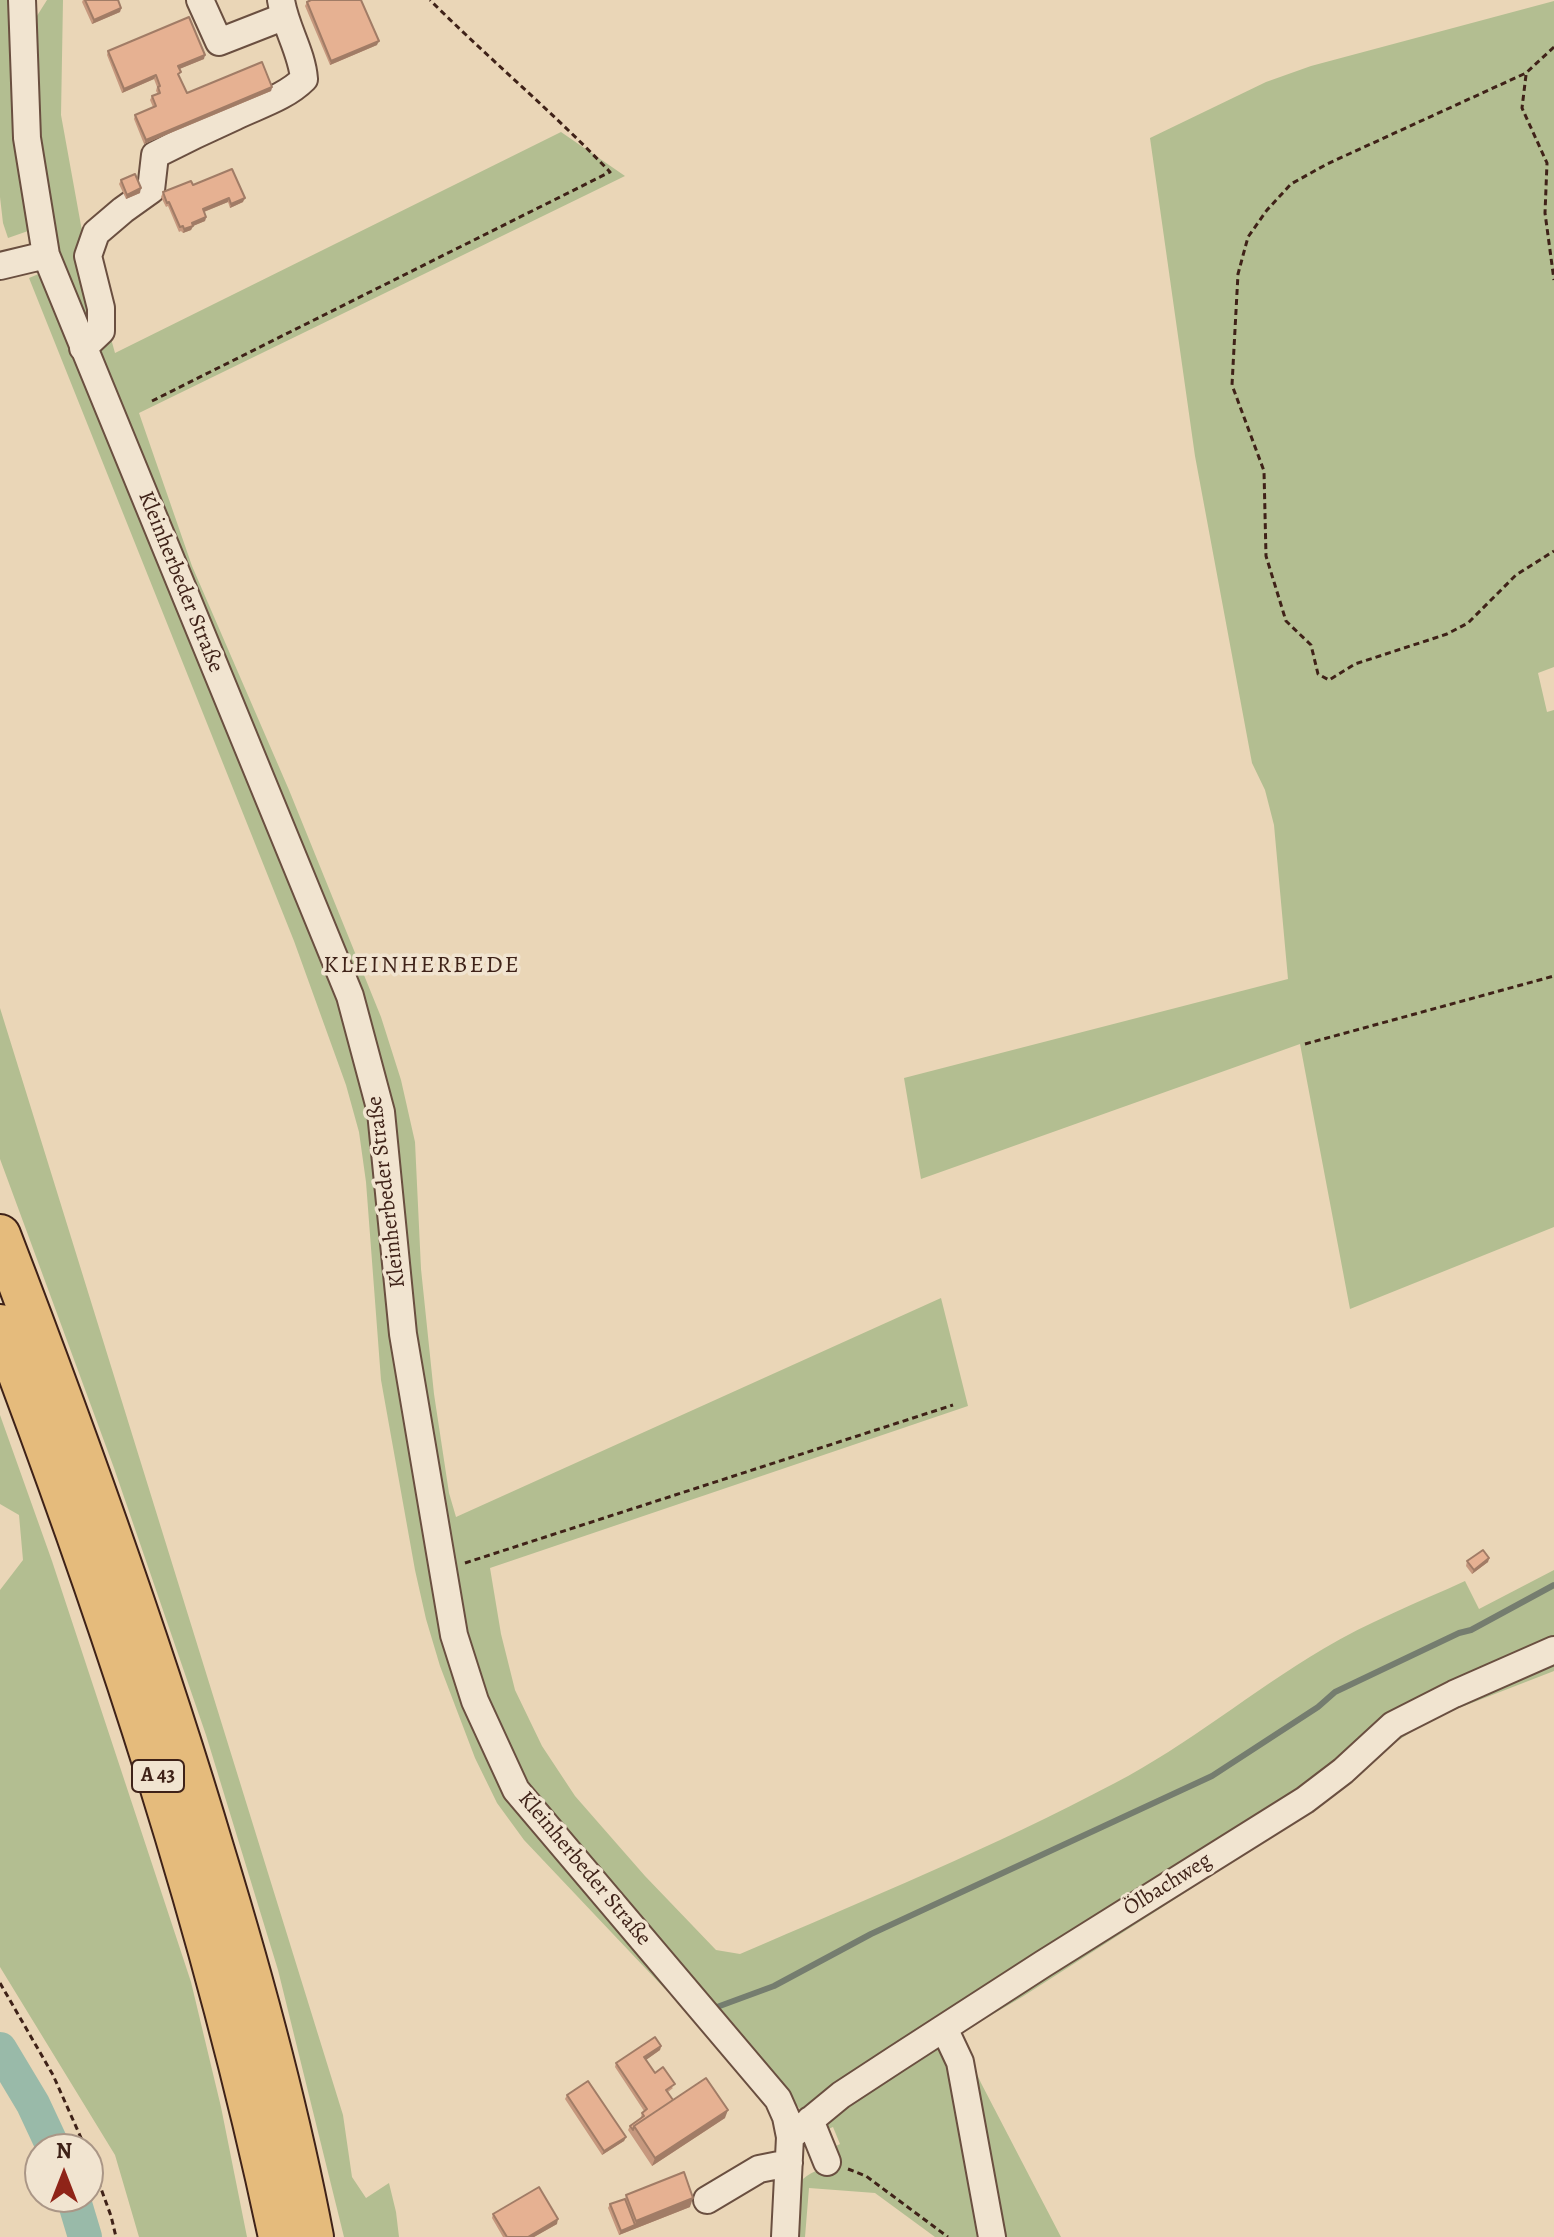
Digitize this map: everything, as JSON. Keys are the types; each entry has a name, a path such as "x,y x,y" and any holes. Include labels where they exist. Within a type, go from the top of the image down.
{"highway":[{"name":"A 43","path":"0,1235 149,1642 195,1788 273,2061 313,2237"},
{"name":"A 43","path":"0,1325 118,1652 163,1789 230,2025 279,2237"}],"street":[{"name":"Kleinherbeder Straße","path":"22,0 27,138 46,255 350,996 381,1112 403,1334 454,1635 475,1701 516,1790 778,2099 786,2117 800,2128 789,2163 785,2237"},
{"path":"83,348 101,331 101,308 88,256 96,233 151,190 155,155 190,136 275,99 304,79 282,8 219,42 200,0"},
{"path":"0,266 46,255"},
{"name":"Ölbachweg","path":"800,2128 841,2095 944,2028 1305,1800 1343,1771 1393,1725 1554,1650"},
{"path":"944,2028 960,2062 992,2237"},
{"path":"800,2128 837,2165"},
{"path":"707,2200 759,2169 789,2163"}],"path":[{"path":"152,401 610,172 430,0"},
{"path":"1554,47 1526,73 1327,164 1291,184 1248,237 1238,274 1232,385 1264,471 1266,556 1286,621 1311,645 1318,674 1329,680 1355,664 1447,634 1468,623 1516,575 1554,551"},
{"path":"1526,73 1522,108 1547,163 1545,213 1554,280"},
{"path":"1305,1044 1554,976"},
{"path":"442,1569 510,1550 953,1405"},
{"path":"0,1983 53,2075 79,2133"},
{"path":"837,2165 866,2176 948,2237"},
{"path":"104,2197 116,2237"}],"green space":[{"path":"0,0 10,0 16,140 28,231 8,238 0,197"},
{"path":"47,0 63,0 61,115 84,242 115,353 561,132 625,176 139,413 192,566 289,790 381,1017 401,1080 415,1142 421,1269 434,1394 449,1493 456,1517 941,1298 968,1406 490,1568 501,1634 515,1690 542,1746 575,1796 716,1950 740,1954 1069,1807 1168,1752 1323,1649 1393,1613 1465,1581 1479,1609 1554,1570 1554,1671 1433,1718 1391,1745 1325,1803 959,2034 1061,2237 935,2237 875,2193 809,2188 805,2237 774,2237 803,2179 819,2170 838,2168 841,2162 834,2158 832,2148 840,2144 833,2127 819,2133 698,1988 665,1989 524,1840 497,1803 475,1758 440,1666 415,1570 381,1380 366,1182 359,1132 346,1085 294,941 29,278 60,265 51,225 38,103 35,19"},
{"path":"1554,1 1554,667 1538,673 1547,712 1554,710 1554,1227 1350,1309 1300,1044 921,1179 904,1078 1288,979 1274,825 1265,790 1252,763 1195,456 1150,138 1266,82 1311,66"},
{"path":"0,1008 343,2115 352,2177 366,2198 389,2183 399,2237 344,2237 278,1970 206,1735 114,1468 0,1159"},
{"path":"0,1415 52,1561 191,1982 221,2107 247,2237 139,2237 115,2155 104,2133 0,1967 0,1590 23,1560 19,1515 0,1504"}],"building":[{"path":"85,0 118,0 121,8 94,20"},
{"path":"361,0 379,41 331,61 307,2"},
{"path":"189,17 205,55 178,66 181,72 178,74 187,93 262,62 272,87 146,140 135,115 156,106 152,96 160,93 160,86 156,75 124,89 108,51"},
{"path":"232,169 245,198 231,204 229,198 203,209 206,217 192,223 193,226 180,227 163,192 191,181 193,185"},
{"path":"135,174 141,188 127,195 121,180"},
{"path":"1483,1550 1489,1558 1474,1570 1467,1561"},
{"path":"655,2037 661,2046 644,2057 655,2073 663,2067 675,2084 666,2090 673,2100 634,2126 633,2130 630,2126 644,2116 642,2113 647,2109 616,2063"},
{"path":"706,2078 728,2110 655,2158 634,2126"},
{"path":"588,2081 626,2137 604,2151 567,2095"},
{"path":"684,2172 693,2198 636,2221 626,2195"},
{"path":"539,2187 558,2219 528,2237 507,2237 493,2214"},
{"path":"625,2199 635,2225 621,2231 610,2204"}],"waterway":[{"path":"717,2007 774,1986 871,1934 1212,1776 1318,1707 1335,1692 1471,1630 1554,1585"},
{"path":"0,2049 47,2133"},
{"path":"78,2213 85,2237"}],"district":[{"name":"KLEINHERBEDE","path":"422,966"}]}
